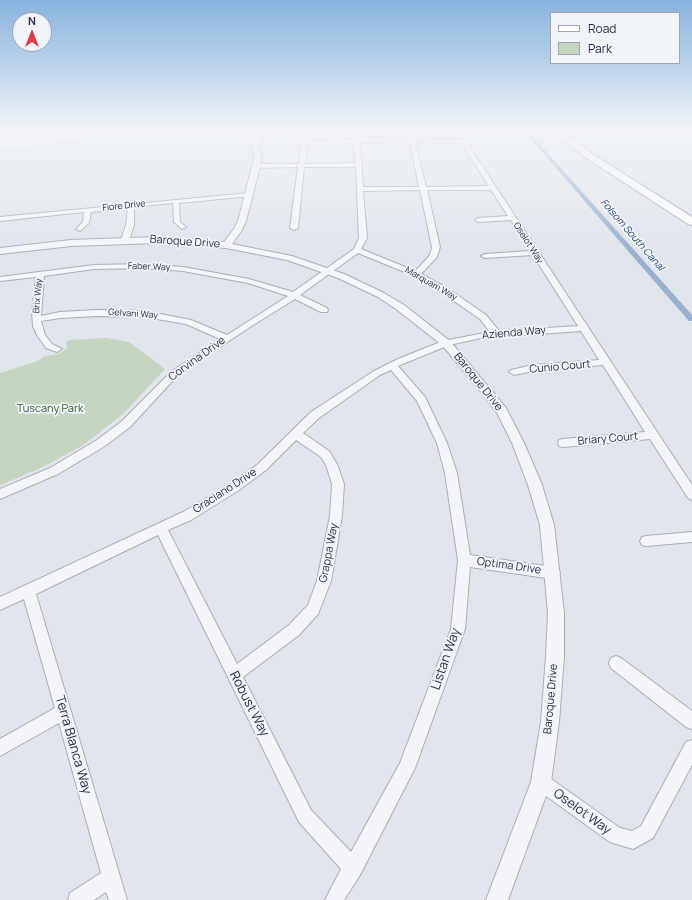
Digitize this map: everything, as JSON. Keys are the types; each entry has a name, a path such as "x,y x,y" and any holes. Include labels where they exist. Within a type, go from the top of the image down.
{"main road":[{"path":"612,171 692,222"},
{"path":"622,171 692,215"}],"street":[{"path":"226,245 238,230 242,221 255,171"},
{"path":"294,228 301,171"},
{"path":"357,250 363,238 360,171"},
{"path":"416,274 424,268 434,255 436,247 419,171"},
{"name":"Oselot Way","path":"482,171 607,362 692,496"},
{"path":"361,188 493,188"},
{"name":"Fiore Drive","path":"0,219 249,195"},
{"path":"176,201 177,222 182,227"},
{"path":"125,240 130,225 131,206"},
{"path":"80,229 86,223 88,210"},
{"path":"478,220 513,218"},
{"name":"Baroque Drive","path":"0,251 72,243 125,240 173,240 226,245 268,253 328,271 361,285 400,307 446,343 461,359 502,411 518,443 536,486 547,525 554,573 556,613 555,656 550,722 541,782 496,900"},
{"name":"Marquam Way","path":"357,250 390,262 416,274 444,290 483,317 496,333"},
{"name":"Corvina Drive","path":"0,494 54,471 101,444 126,424 175,373 227,338 274,310 357,250"},
{"path":"485,256 535,253"},
{"name":"Faber Way","path":"0,278 101,266 175,268 228,276 269,286 324,310"},
{"name":"Brix Way","path":"36,319 40,273"},
{"name":"Gelvani Way","path":"36,319 60,315 97,313 145,314 188,322 227,338"},
{"path":"36,319 41,335 49,346 57,348"},
{"name":"Azienda Way","path":"446,343 496,333 584,328"},
{"name":"Graciano Drive","path":"0,604 187,516 235,488 262,467 315,415 377,373 413,355 446,343"},
{"name":"Cunio Court","path":"514,372 533,368 607,362"},
{"name":"Listan Way","path":"334,900 407,768 458,629 464,560 451,473 442,443 421,398 392,365"},
{"name":"Grappa Way","path":"234,675 294,630 313,609 324,581 336,516 338,484 331,464 325,454 296,434"},
{"name":"Briary Court","path":"563,443 653,435"},
{"name":"Robust Way","path":"161,528 305,816 353,868"},
{"path":"646,541 692,536"},
{"name":"Optima Drive","path":"464,560 554,573"},
{"name":"Terra Blanca Way","path":"28,590 118,900"},
{"path":"616,663 692,721"},
{"path":"0,748 63,712"},
{"name":"Oselot Way","path":"541,782 616,836 633,840 647,832 692,748"},
{"path":"77,900 112,877"}],"green space":[{"name":"Tuscany Park","path":"106,338 129,342 165,369 123,414 82,446 39,469 0,485 0,373 38,361 45,356 59,354 67,348 66,342 70,340"}],"waterway":[{"name":"Folsom South Canal","path":"561,171 692,319"}]}
